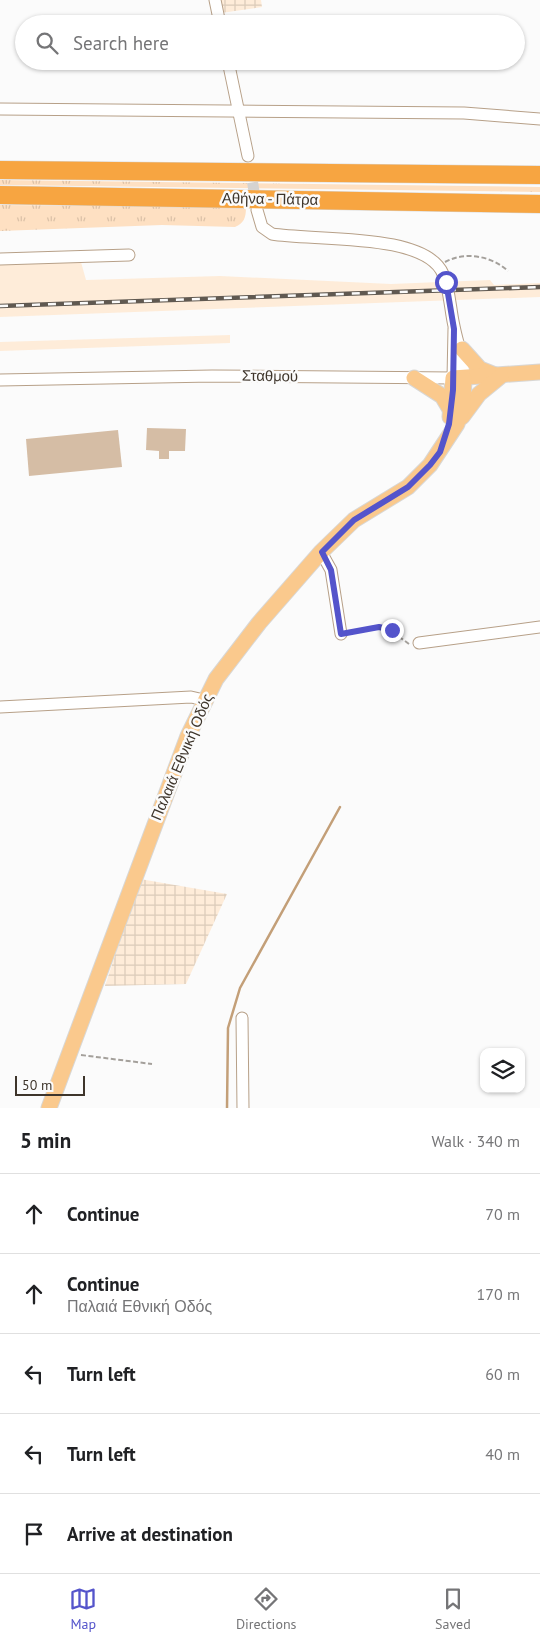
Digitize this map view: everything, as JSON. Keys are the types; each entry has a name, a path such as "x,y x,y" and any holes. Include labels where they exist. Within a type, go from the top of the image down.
{"highway":[{"name":"Αθήνα - Πάτρα","path":"0,170 540,175"},
{"name":"Αθήνα - Πάτρα","path":"0,195 540,204"}],"main road":[{"path":"462,349 480,370 501,376"},
{"name":"Σταθμού","path":"459,378 540,372"},
{"path":"414,378 442,396 454,418 501,376"},
{"name":"Παλαιά Εθνική Οδός","path":"48,1108 156,819 204,700 216,679 254,630 322,552 354,520 408,487 430,465 440,452 454,418 463,405 459,378"}],"street":[{"path":"215,0 218,15"},
{"path":"230,70 248,156"},
{"path":"0,109 464,113 540,119"},
{"path":"257,210 262,227 272,234 407,247 426,255 438,266 446,282 454,329 459,378"},
{"path":"0,259 129,255"},
{"path":"454,329 462,349 459,378"},
{"name":"Σταθμού","path":"0,380 133,379 212,376 459,378"},
{"path":"322,552 331,570 341,634"},
{"path":"419,643 540,626"},
{"path":"0,707 192,697 204,700"},
{"path":"242,1018 243,1108"}],"path":[{"path":"438,266 451,259 488,258 499,262 508,272"},
{"path":"341,634 386,627 407,643 419,643"},
{"path":"68,1054 152,1064"}],"shaded area":[{"path":"219,0 261,0 262,7 221,13"},
{"path":"81,262 86,280 220,276 391,284 490,280 494,285 540,283 540,297 0,317 0,265"},
{"path":"230,335 230,343 0,351 0,342"},
{"path":"140,879 227,894 186,984 105,986"}],"green space":[{"path":"0,180 540,187 540,192 0,185"},
{"path":"0,205 246,207 246,214 241,224 235,227 162,225 0,231"}],"building":[{"path":"147,428 186,429 185,451 169,451 169,459 159,459 159,451 146,450"},
{"path":"118,430 122,467 29,476 26,439"}],"waterway":[{"path":"227,1108 228,1028 240,988 340,807"}],"tunnel":[{"path":"250,166 256,204"}],"railway":[{"path":"0,306 540,287"}],"route":[{"path":"392,630 386,627 379,627 341,634 331,570 322,552 354,520 372,507 408,487 440,452 452,411 453,390 454,329 446,282"}]}
